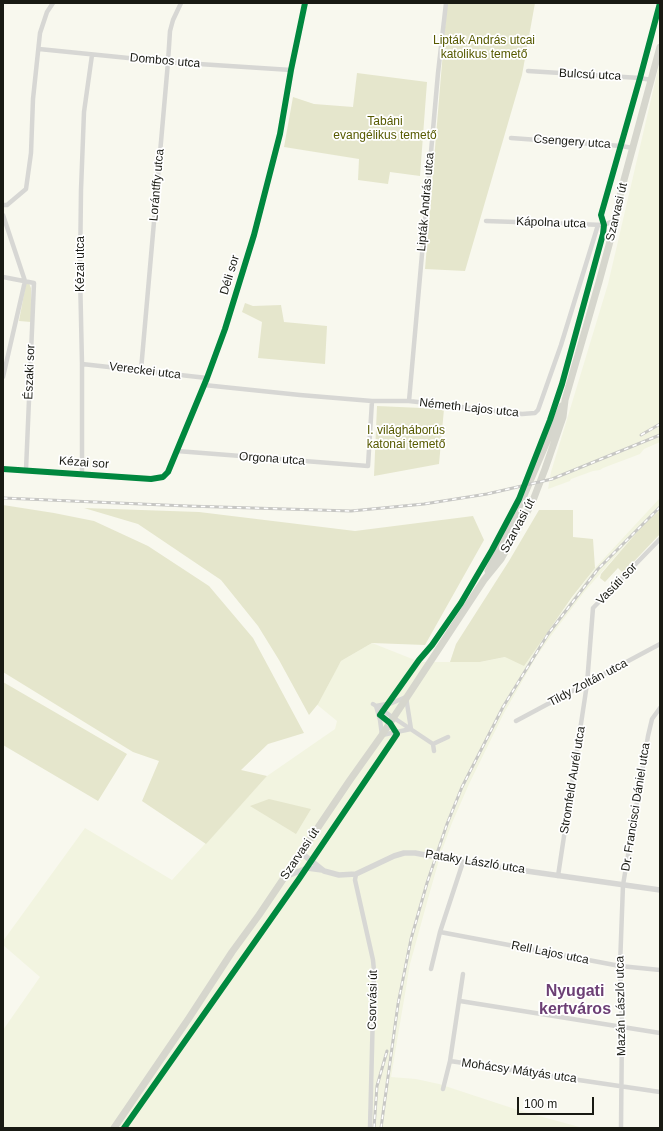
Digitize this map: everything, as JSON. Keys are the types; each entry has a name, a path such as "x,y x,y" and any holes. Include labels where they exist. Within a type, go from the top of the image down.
{"main road":[{"name":"Szarvasi út","path":"114,1128 232,952 285,877 300,852 382,735 484,580 501,559 532,503 563,417 565,400 601,275 660,47"},
{"name":"Szarvasi út","path":"484,580 520,506 557,415 565,400"}],"street":[{"path":"3,205 7,205 26,189 31,153 33,99 40,32 47,12 53,3"},
{"name":"Lorántffy utca","path":"141,370 170,31 173,20 181,3"},
{"name":"Déli sor","path":"163,477 168,472 207,378 225,329 256,227 280,134 305,3"},
{"name":"Lipták András utca","path":"409,401 438,73 446,3"},
{"name":"Dombos utca","path":"39,49 168,62 291,70"},
{"name":"Kézai utca","path":"82,474 80,273 81,190 84,112 92,55"},
{"name":"Bulcsú utca","path":"528,72 651,80"},
{"name":"Csengery utca","path":"511,138 633,148"},
{"path":"3,215 25,281 3,377"},
{"name":"Kápolna utca","path":"486,221 604,225 615,220"},
{"name":"Németh Lajos utca","path":"204,385 300,396 372,401 409,401 522,414 535,413 538,410 561,344 598,225"},
{"path":"3,277 25,281"},
{"name":"Északi sor","path":"25,281 34,283 26,470"},
{"name":"Vereckei utca","path":"82,364 207,378"},
{"name":"Orgona utca","path":"177,451 368,466 372,401"},
{"name":"Kézai sor","path":"3,469 151,479 163,477"},
{"name":"Vasúti sor","path":"587,684 593,608 659,541"},
{"name":"Tildy Zoltán utca","path":"516,721 660,644"},
{"name":"Stromfeld Aurél utca","path":"558,876 587,684"},
{"path":"374,705 392,703 406,697 411,730"},
{"path":"374,705 433,744 434,751"},
{"path":"374,705 380,720 382,735 411,730"},
{"name":"Dr. Francisci Dániel utca","path":"623,885 648,736 652,719 660,708"},
{"path":"433,744 448,737"},
{"name":"Pataky László utca","path":"300,852 324,870 339,876 356,874 394,856 404,853 416,853 463,862 660,890"},
{"path":"431,969 440,932 463,862"},
{"path":"285,877 307,868 324,870"},
{"name":"Csorvási út","path":"356,874 355,880 373,960 374,971 370,1128"},
{"name":"Mazán László utca","path":"621,1128 622,1027 620,966 623,885"},
{"name":"Rell Lajos utca","path":"440,932 620,966 660,970"},
{"path":"444,1089 460,1001 463,974"},
{"path":"460,1001 660,1033"},
{"name":"Mohácsy Mátyás utca","path":"450,1061 660,1092"}],"shaded area":[{"path":"660,61 660,442 644,449 640,454 548,489 551,472 608,284"},
{"path":"660,498 660,510 643,525 585,591 536,657 504,713 469,784 441,853 410,964 391,1077 416,1079 439,1084 521,1111 583,1128 3,1128 3,1030 40,977 3,945 3,941 85,828 172,880 267,776 335,729 337,721 315,703 341,661 372,643 420,662 480,662 505,657 551,627 595,568"}],"green space":[{"name":"Lipták András utcai katolikus temető","path":"447,3 535,3 522,75 465,271 425,269"},
{"name":"Tabáni evangélikus temető","path":"357,73 427,82 420,176 390,172 388,184 358,180 359,159 284,147 293,97 314,104 353,107"},
{"path":"26,283 29,283 31,288 31,322 19,321"},
{"path":"245,303 253,306 281,305 284,322 327,326 325,364 258,358 262,322 242,312"},
{"name":"I. világháborús katonai temető","path":"377,406 444,409 439,464 374,476"},
{"path":"3,505 94,521 148,546 209,586 253,638 304,733 268,744 241,770 267,776 206,844 142,801 159,761 133,752 3,672"},
{"path":"84,508 199,512 355,531 473,516 484,540 425,645 372,643 341,661 318,704 309,715 279,660 258,626 221,580 138,524"},
{"path":"539,510 573,510 573,537 593,539 595,568 572,597 524,666 505,657 480,662 450,662 456,644 509,561"},
{"path":"660,510 660,534 623,573 618,568 605,582 600,578 601,574 643,525"},
{"path":"3,682 127,754 98,801 3,745"},
{"path":"269,799 311,809 296,834 250,806"}],"railway":[{"path":"641,435 660,424"},
{"path":"3,498 351,511 424,504 487,494 552,479 660,435"},
{"path":"381,1128 398,1004 411,939 427,883 447,824 462,787 503,707 548,634 598,569 660,507"},
{"path":"374,1128 377,1086 387,1051"}],"cycle path":[{"path":"3,469 151,479 163,477 168,472 207,378 225,329 254,235 280,134 305,3"},
{"path":"124,1128 299,879 397,734 390,723 380,715 461,603 492,550 519,499 550,420 562,384 603,234 604,225 601,215 660,3"}],"district":[{"name":"Nyugati kertváros","path":"575,1001"}]}
